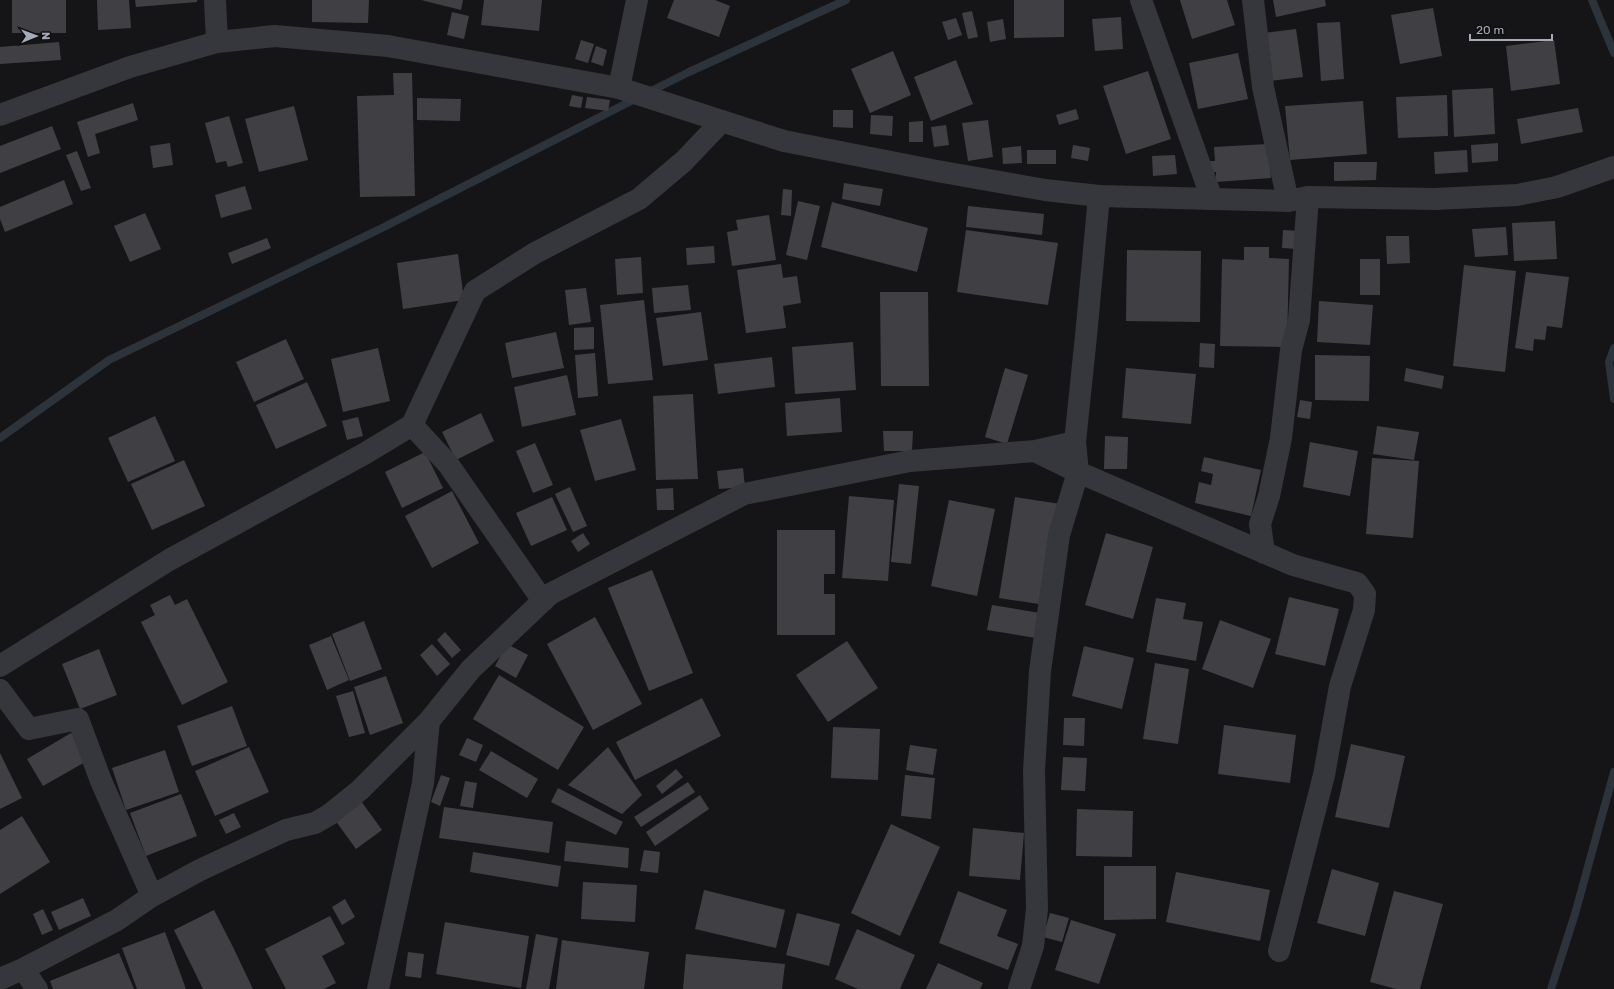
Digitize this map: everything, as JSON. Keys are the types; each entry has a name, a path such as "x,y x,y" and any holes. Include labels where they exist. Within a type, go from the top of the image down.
{"street":[{"path":"215,0 217,42"},
{"path":"619,88 637,0"},
{"path":"1141,0 1212,199"},
{"path":"1253,0 1263,87 1298,199 1299,320 1291,350 1281,438 1269,496 1260,524 1264,552"},
{"path":"0,115 130,67 217,42 275,36 388,46 619,88 784,141 1038,189 1099,196 1212,199 1435,199 1517,195 1557,187 1614,167"},
{"path":"0,666 169,560 364,454 412,425 475,291 535,253 639,199 684,161 722,121"},
{"path":"1019,989 1033,946 1037,909 1034,771 1040,671 1060,535 1078,472 1075,442 1099,196"},
{"path":"412,425 448,464 543,600"},
{"path":"0,979 23,969 117,920 152,896 200,870 286,830 315,823 330,815 360,790 429,721 471,669 550,594 744,494 910,460 1035,451 1075,442"},
{"path":"1035,451 1078,472 1294,565 1357,583 1365,594 1364,610 1340,686 1324,775 1279,951"},
{"path":"1227,537 1260,524"},
{"path":"0,690 28,730 78,719 101,781 152,896"},
{"path":"378,989 423,782 429,721"},
{"path":"23,969 37,989"}],"building":[{"path":"12,0 66,0 66,33 12,33"},
{"path":"97,0 129,0 131,28 98,30"},
{"path":"135,0 197,0 197,2 136,7"},
{"path":"312,0 369,0 368,23 312,22"},
{"path":"421,0 463,0 461,10"},
{"path":"484,0 542,0 539,31 481,25"},
{"path":"674,0 715,0 730,6 719,37 667,18"},
{"path":"1014,0 1064,0 1064,37 1014,38"},
{"path":"1180,0 1227,0 1235,25 1192,39"},
{"path":"1273,0 1325,0 1326,6 1276,17"},
{"path":"1433,8 1442,56 1400,64 1391,15"},
{"path":"972,11 978,37 968,39 962,13"},
{"path":"452,12 469,16 464,39 447,35"},
{"path":"1121,17 1123,49 1095,51 1092,19"},
{"path":"956,18 962,35 948,40 942,22"},
{"path":"1003,19 1006,39 990,42 987,22"},
{"path":"1340,22 1344,79 1321,81 1317,23"},
{"path":"1296,29 1303,77 1269,81 1263,33"},
{"path":"581,40 594,44 588,63 575,59"},
{"path":"1554,40 1560,84 1511,91 1506,46"},
{"path":"59,42 61,60 0,64 0,47"},
{"path":"596,46 607,50 603,66 591,62"},
{"path":"893,51 911,95 870,113 851,69"},
{"path":"1238,53 1248,99 1198,109 1189,63"},
{"path":"956,60 973,104 931,121 914,77"},
{"path":"1148,71 1171,139 1126,154 1103,86"},
{"path":"393,73 412,73 415,196 360,197 357,96 394,95"},
{"path":"1493,88 1495,134 1454,137 1452,90"},
{"path":"572,95 583,97 581,108 569,106"},
{"path":"1447,95 1448,136 1398,138 1396,97"},
{"path":"587,97 610,100 608,111 585,108"},
{"path":"417,98 461,99 460,121 417,120"},
{"path":"1363,101 1367,154 1290,160 1285,106"},
{"path":"133,103 138,120 95,134 100,153 88,157 77,122"},
{"path":"294,106 308,160 259,172 245,119"},
{"path":"1578,108 1583,132 1521,144 1517,119"},
{"path":"1076,109 1079,119 1059,125 1056,115"},
{"path":"833,110 853,110 853,128 833,127"},
{"path":"871,115 893,116 892,136 870,134"},
{"path":"229,116 243,163 228,167 226,161 216,163 205,123"},
{"path":"988,120 993,157 968,161 962,123"},
{"path":"923,121 923,142 909,142 909,122"},
{"path":"946,125 949,145 934,147 931,127"},
{"path":"52,126 61,149 0,173 0,146"},
{"path":"170,143 173,165 153,168 150,146"},
{"path":"1498,143 1498,161 1472,163 1471,145"},
{"path":"1268,144 1271,178 1216,182 1216,172 1207,172 1207,161 1215,161 1214,147"},
{"path":"1073,145 1090,148 1088,161 1071,158"},
{"path":"1021,146 1022,163 1003,164 1002,148"},
{"path":"1027,150 1056,150 1056,164 1027,164"},
{"path":"1467,150 1468,172 1435,174 1434,152"},
{"path":"77,151 91,188 81,191 66,155"},
{"path":"1175,155 1177,174 1153,176 1152,156"},
{"path":"1334,162 1377,162 1376,180 1334,181"},
{"path":"64,180 73,204 5,232 0,219 0,207"},
{"path":"844,183 883,189 880,206 842,199"},
{"path":"245,186 252,209 221,218 215,195"},
{"path":"783,189 792,190 791,216 781,215"},
{"path":"798,201 820,206 807,260 786,255"},
{"path":"832,202 928,228 917,272 821,247"},
{"path":"968,206 1044,214 1042,235 966,227"},
{"path":"145,213 161,249 130,262 114,226"},
{"path":"769,215 776,260 732,266 727,232 738,230 736,220"},
{"path":"1555,221 1557,259 1514,261 1512,223"},
{"path":"1506,227 1508,255 1475,257 1472,229"},
{"path":"966,230 1058,243 1048,305 957,292"},
{"path":"1283,230 1299,231 1298,249 1282,248"},
{"path":"1386,236 1409,236 1410,263 1387,264"},
{"path":"267,238 271,248 232,264 228,253"},
{"path":"714,246 715,263 687,265 686,248"},
{"path":"1244,247 1269,247 1269,258 1289,259 1287,347 1220,346 1222,259 1244,260"},
{"path":"1127,250 1201,251 1200,322 1126,321"},
{"path":"458,254 464,300 403,309 397,263"},
{"path":"641,257 643,293 617,295 615,259"},
{"path":"1360,259 1380,259 1380,295 1360,295"},
{"path":"781,264 783,278 797,276 801,303 783,306 786,328 746,333 737,270"},
{"path":"1464,265 1516,271 1505,372 1453,366"},
{"path":"1526,272 1569,277 1562,328 1547,326 1545,340 1534,339 1533,351 1515,348"},
{"path":"688,285 691,310 654,313 652,288"},
{"path":"586,288 591,322 569,325 565,290"},
{"path":"880,292 928,292 929,386 881,386"},
{"path":"644,300 653,380 608,384 600,305"},
{"path":"1319,301 1373,305 1370,345 1317,342"},
{"path":"701,312 708,360 663,366 656,318"},
{"path":"594,327 594,349 574,350 574,328"},
{"path":"556,332 564,368 512,378 505,343"},
{"path":"286,339 304,379 254,402 236,362"},
{"path":"853,342 856,390 795,394 792,347"},
{"path":"1200,343 1215,344 1214,368 1199,367"},
{"path":"378,348 390,401 343,412 331,359"},
{"path":"595,353 598,396 578,398 575,355"},
{"path":"1315,355 1370,356 1369,401 1315,400"},
{"path":"772,357 775,387 718,394 714,364"},
{"path":"1005,368 1028,375 1007,444 985,437"},
{"path":"1126,368 1196,374 1191,424 1122,418"},
{"path":"1406,368 1444,376 1442,389 1404,381"},
{"path":"567,375 576,415 522,427 514,387"},
{"path":"307,382 327,426 276,449 256,405"},
{"path":"693,394 698,479 656,480 653,396"},
{"path":"840,398 842,432 787,436 785,403"},
{"path":"1300,400 1312,402 1310,419 1297,417"},
{"path":"481,413 494,441 456,460 442,432"},
{"path":"155,416 175,461 128,482 108,438"},
{"path":"358,417 363,436 347,440 342,421"},
{"path":"621,419 636,470 595,481 580,430"},
{"path":"1377,426 1419,432 1414,460 1373,454"},
{"path":"883,431 913,431 912,451 884,451"},
{"path":"1105,436 1128,437 1127,469 1104,469"},
{"path":"1310,442 1358,451 1350,496 1303,487"},
{"path":"535,443 553,485 533,493 516,451"},
{"path":"425,452 443,488 402,508 385,472"},
{"path":"1204,457 1261,470 1251,516 1195,503 1199,482 1211,485 1213,474 1201,471"},
{"path":"1372,458 1419,461 1413,538 1366,534"},
{"path":"184,460 205,506 152,530 131,484"},
{"path":"743,468 745,487 719,489 717,471"},
{"path":"899,484 919,486 911,564 891,562"},
{"path":"570,487 587,526 573,532 555,494"},
{"path":"673,488 674,510 657,510 656,489"},
{"path":"452,491 479,543 432,568 405,516"},
{"path":"849,496 894,500 888,581 842,578"},
{"path":"552,497 567,530 531,546 516,513"},
{"path":"1015,497 1061,504 1045,605 999,598"},
{"path":"949,500 995,509 977,596 931,586"},
{"path":"777,530 835,530 835,574 824,574 824,594 835,594 835,635 777,635"},
{"path":"583,533 590,544 578,552 571,541"},
{"path":"1106,533 1153,547 1133,619 1085,605"},
{"path":"652,570 693,673 649,691 608,588"},
{"path":"170,595 175,605 187,599 228,682 182,705 141,622 155,615 150,605"},
{"path":"1289,597 1339,609 1325,666 1275,654"},
{"path":"1156,598 1186,603 1183,619 1203,622 1196,661 1146,652"},
{"path":"992,605 1046,614 1042,639 987,630"},
{"path":"595,617 642,704 593,730 547,644"},
{"path":"1220,620 1271,639 1253,688 1202,669"},
{"path":"364,621 382,669 350,681 332,634"},
{"path":"445,632 461,650 452,658 437,640"},
{"path":"331,636 349,680 327,690 309,645"},
{"path":"847,641 878,688 828,722 796,675"},
{"path":"432,644 450,664 437,676 420,655"},
{"path":"507,644 528,655 516,678 495,666"},
{"path":"1084,646 1134,658 1122,709 1072,696"},
{"path":"99,649 117,695 80,709 62,664"},
{"path":"1155,663 1189,669 1178,744 1143,739"},
{"path":"499,675 584,727 558,770 473,719"},
{"path":"386,676 403,723 370,735 354,687"},
{"path":"353,691 365,733 349,737 336,696"},
{"path":"702,698 721,736 635,780 616,742"},
{"path":"232,706 247,746 192,766 177,726"},
{"path":"1064,718 1085,718 1084,746 1063,745"},
{"path":"1224,725 1296,735 1290,783 1218,774"},
{"path":"833,727 880,729 878,780 831,778"},
{"path":"71,733 87,761 43,786 27,759"},
{"path":"467,738 483,745 476,762 459,755"},
{"path":"1351,744 1405,756 1389,828 1335,817"},
{"path":"910,745 937,749 933,775 906,770"},
{"path":"249,747 269,792 215,816 195,771"},
{"path":"608,747 642,795 622,814 568,785"},
{"path":"165,750 179,792 126,810 112,768"},
{"path":"491,751 538,779 527,798 479,770"},
{"path":"0,753 22,798 0,809"},
{"path":"1063,757 1087,758 1085,791 1061,790"},
{"path":"676,769 683,777 662,794 656,786"},
{"path":"441,775 450,778 440,806 431,802"},
{"path":"905,775 935,778 931,819 901,816"},
{"path":"465,781 477,783 473,808 460,806"},
{"path":"688,782 695,792 641,827 634,817"},
{"path":"558,788 623,822 616,835 551,802"},
{"path":"181,794 197,836 146,856 130,813"},
{"path":"700,795 709,809 655,846 646,832"},
{"path":"361,801 382,830 356,849 335,820"},
{"path":"444,807 553,822 549,853 439,838"},
{"path":"1077,809 1133,811 1132,857 1076,856"},
{"path":"234,813 241,827 226,834 219,820"},
{"path":"22,816 50,862 0,894 0,830"},
{"path":"891,824 940,847 900,936 851,913"},
{"path":"973,828 1024,833 1020,880 969,876"},
{"path":"566,841 629,848 628,868 564,861"},
{"path":"644,850 660,852 658,873 640,871"},
{"path":"473,852 561,866 558,887 470,872"},
{"path":"1104,866 1156,866 1156,919 1104,920"},
{"path":"1332,869 1379,883 1365,936 1317,923"},
{"path":"1176,872 1270,890 1260,941 1166,922"},
{"path":"583,882 637,885 635,922 581,919"},
{"path":"704,890 785,910 776,948 695,929"},
{"path":"958,891 1007,910 997,936 1018,944 1008,970 939,943"},
{"path":"1394,891 1443,904 1420,989 1396,989 1370,982"},
{"path":"83,898 91,916 59,930 51,912"},
{"path":"345,899 355,917 342,925 332,907"},
{"path":"43,909 53,930 42,935 33,914"},
{"path":"214,910 253,989 203,989 174,930"},
{"path":"797,913 840,924 829,966 786,955"},
{"path":"1050,913 1069,918 1062,942 1043,937"},
{"path":"330,916 345,944 322,956 336,983 324,989 286,989 265,949"},
{"path":"1071,920 1116,934 1099,984 1055,970"},
{"path":"445,922 529,936 521,988 436,974"},
{"path":"857,929 915,955 900,989 858,989 835,979"},
{"path":"165,932 186,989 137,989 122,948"},
{"path":"536,934 558,938 549,989 526,989"},
{"path":"562,940 649,952 644,989 556,989"},
{"path":"408,952 424,954 421,978 405,976"},
{"path":"119,953 134,989 53,989 50,981"},
{"path":"686,954 785,964 782,989 683,989"},
{"path":"938,963 983,983 980,989 926,989"}],"waterway":[{"path":"647,93 689,72 846,0"},
{"path":"1592,0 1614,53"},
{"path":"0,438 109,360 382,228 637,98"},
{"path":"1614,348 1609,362 1614,399"},
{"path":"1551,989 1575,914 1614,772"}]}
